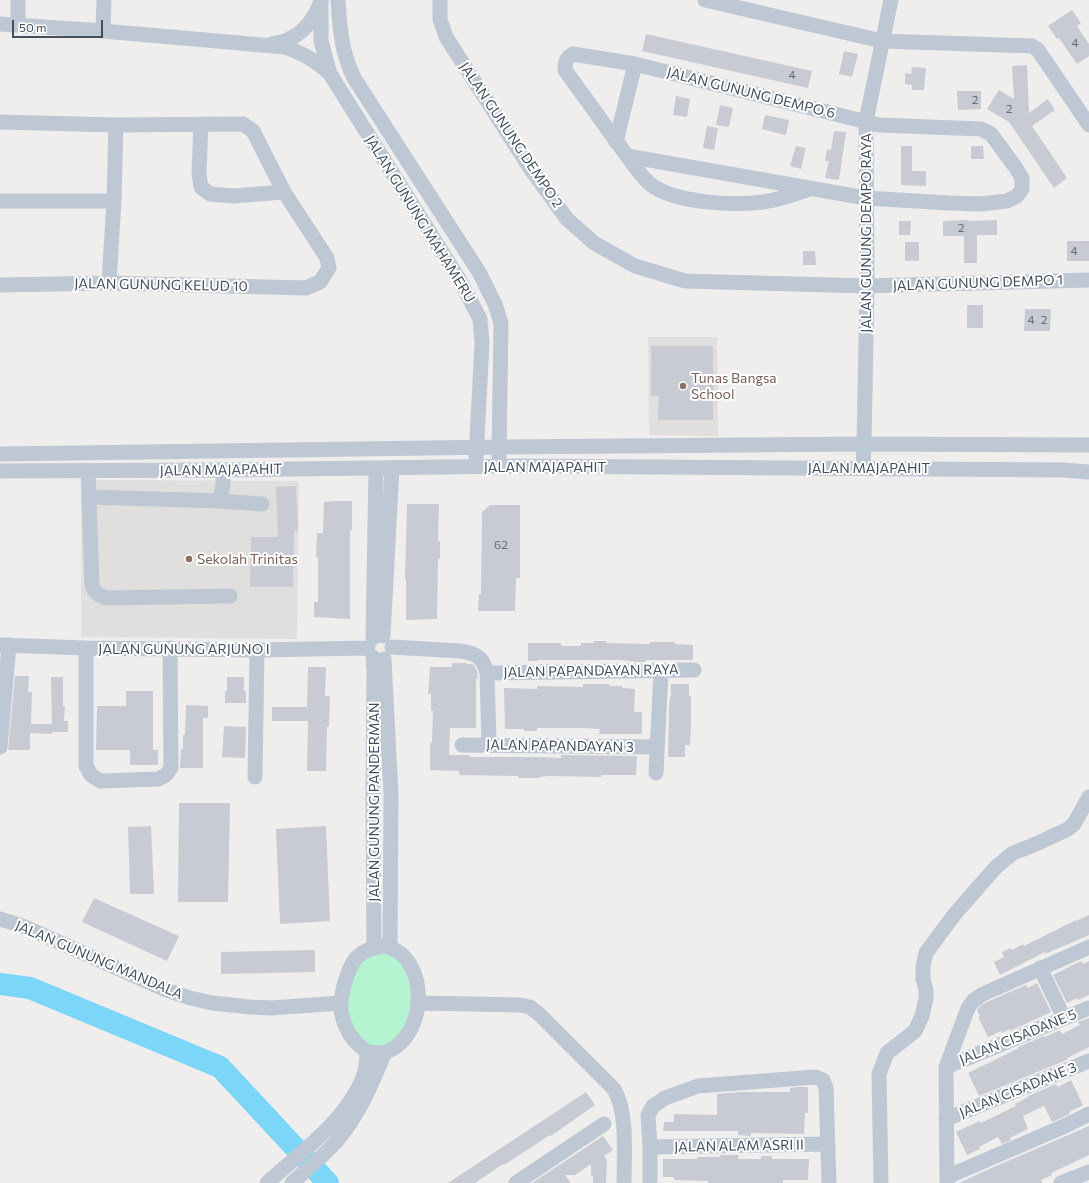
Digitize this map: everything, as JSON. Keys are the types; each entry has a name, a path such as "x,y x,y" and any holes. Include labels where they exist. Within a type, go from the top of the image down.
{"street":[{"path":"18,0 18,25"},
{"path":"103,31 104,0"},
{"name":"JALAN GUNUNG MAHAMERU","path":"338,0 342,45 346,61 354,78 479,272 495,304 501,323 498,467"},
{"name":"JALAN GUNUNG DEMPO 2","path":"440,0 440,19 449,42 530,168 567,219 594,243 635,266 685,281 867,286"},
{"path":"705,0 882,41 1032,46 1038,50 1089,125"},
{"name":"JALAN GUNUNG DEMPO RAYA","path":"863,468 867,286 866,121 891,0"},
{"path":"267,45 288,40 306,28 315,16 321,1"},
{"name":"JALAN GUNUNG MAHAMERU","path":"321,1 321,41 330,74 459,279 480,319 482,343 476,467"},
{"path":"0,24 103,31 285,47 302,53 317,62 330,74"},
{"name":"JALAN GUNUNG DEMPO 6","path":"627,156 866,198 950,203 982,204 1007,201 1016,196 1022,189 1022,178 991,134 981,128 879,125 635,64 573,54 568,57 565,62 565,70 616,142 639,172 651,184 663,191 684,199 730,204 763,202 813,189"},
{"path":"616,142 635,64"},
{"path":"0,122 116,125 201,124 243,124 252,131 284,192 232,196 210,194 201,187 199,173 201,124"},
{"path":"109,283 114,201 116,125"},
{"path":"401,186 417,176"},
{"name":"JALAN GUNUNG KELUD 10","path":"0,285 109,283 306,288 320,282 329,268 327,258 284,192"},
{"path":"0,201 114,201"},
{"name":"JALAN GUNUNG DEMPO 1","path":"867,286 1089,280"},
{"name":"JALAN MAJAPAHIT","path":"0,454 499,447 864,444 1089,445"},
{"path":"53,454 53,471"},
{"name":"JALAN MAJAPAHIT","path":"0,471 498,467 863,468 1063,470 1089,472"},
{"name":"JALAN GUNUNG PANDERMAN","path":"376,468 379,647 391,795 390,947"},
{"name":"JALAN GUNUNG PANDERMAN","path":"374,947 374,670 379,647 392,468"},
{"path":"220,502 223,484 223,470"},
{"path":"88,471 92,585 94,592 106,598 230,596"},
{"path":"89,497 262,504"},
{"path":"0,747 4,645"},
{"name":"JALAN GUNUNG ARJUNO I","path":"4,645 86,648 257,650 379,647 460,650 471,652 478,657 484,663 487,673"},
{"path":"86,648 86,766 91,775 100,781 158,779 166,775 171,768 170,648"},
{"path":"255,777 257,650"},
{"name":"JALAN PAPANDAYAN RAYA","path":"487,673 694,670"},
{"path":"656,773 661,671"},
{"path":"487,673 489,744"},
{"name":"JALAN PAPANDAYAN 3","path":"462,745 489,744 657,747"},
{"path":"881,1183 879,1074 887,1053 915,1031 922,1016 926,999 923,966 926,952 954,915 996,868 1013,853 1068,829 1074,824 1089,797"},
{"name":"JALAN GUNUNG MANDALA","path":"0,919 25,927 166,990 190,998 212,1003 271,1008 341,1003"},
{"path":"384,946 399,951 411,966 418,987 419,1003 415,1022 411,1031 401,1043 385,1052 368,1052 354,1041 347,1030 341,1010 346,979 353,963 357,958 374,947 384,946"},
{"path":"1089,947 983,994 973,1001 968,1008 946,1067 947,1180 1089,1114"},
{"path":"1040,968 1064,1018"},
{"path":"419,1003 520,1005 530,1007 539,1014 614,1089 618,1096 621,1104 623,1121 624,1183"},
{"name":"JALAN CISADANE 5","path":"946,1067 1089,1008"},
{"path":"272,1179 324,1132 352,1098 365,1071 368,1052"},
{"path":"292,1183 335,1143 350,1123 367,1093 385,1052"},
{"name":"JALAN CISADANE 3","path":"946,1119 1089,1061"},
{"path":"650,1183 648,1115 653,1106 665,1098 698,1086 815,1077 823,1080 826,1088 829,1183"},
{"path":"516,1183 604,1124"},
{"name":"JALAN ALAM ASRI II","path":"650,1147 828,1144"},
{"path":"1061,1183 1089,1172"}],"shaded area":[{"name":"Tunas Bangsa School","path":"648,337 717,337 718,436 649,435"},
{"name":"Sekolah Trinitas","path":"81,480 299,481 297,639 81,637"}],"green space":[{"path":"367,953 399,954 418,1003 401,1042 368,1052 349,1030 343,1002 355,965"}],"building":[{"path":"1072,10 1081,23 1077,26 1089,44 1089,56 1077,64 1059,38 1057,39 1048,26"},
{"path":"646,34 812,71 808,88 642,51"},
{"path":"844,51 858,54 852,77 839,74"},
{"path":"1027,65 1029,113 1048,99 1055,110 1032,126 1067,178 1054,188 1009,122 987,109 999,90 1014,99 1012,66"},
{"path":"912,67 926,68 924,90 912,90 912,85 905,84 905,73 911,74"},
{"path":"957,91 981,91 981,109 958,110"},
{"path":"676,96 690,99 687,117 673,115"},
{"path":"720,105 733,108 729,127 716,125"},
{"path":"765,115 789,120 786,135 762,129"},
{"path":"707,126 718,128 714,150 703,148"},
{"path":"834,131 846,132 839,180 825,178 829,161 825,161 827,149 831,150"},
{"path":"796,146 806,148 801,169 790,166"},
{"path":"901,146 912,146 912,171 926,171 926,186 901,185"},
{"path":"971,146 983,146 984,159 971,159"},
{"path":"997,220 997,235 977,235 977,263 964,263 964,236 943,236 943,221"},
{"path":"899,221 911,221 910,235 899,235"},
{"path":"1067,241 1089,241 1089,261 1067,261"},
{"path":"905,242 919,242 919,261 905,261"},
{"path":"803,251 815,251 816,265 803,265"},
{"path":"967,305 983,305 983,328 967,328"},
{"path":"1025,309 1051,309 1050,331 1024,331"},
{"name":"Tunas Bangsa School","path":"651,346 713,346 713,420 658,420 659,396 651,396"},
{"path":"296,486 298,531 294,531 293,587 250,587 251,537 278,537 276,487"},
{"path":"352,501 352,530 350,530 350,619 314,617 314,602 318,602 318,557 316,557 317,533 323,533 324,502"},
{"path":"407,504 439,504 438,541 440,541 440,559 438,559 437,619 406,620 405,579"},
{"path":"490,505 520,505 520,578 516,578 515,611 478,611 479,594 481,594 482,512"},
{"path":"594,641 606,641 606,643 650,644 650,642 675,642 675,644 693,645 693,660 646,660 646,662 622,660 528,661 528,643 561,643 561,646 581,646 581,643 594,643"},
{"path":"452,663 473,664 477,671 478,679 476,679 476,728 450,728 449,755 469,755 469,757 561,758 561,755 637,756 636,775 601,775 601,777 549,776 539,778 518,778 518,776 459,775 459,771 430,770 430,743 432,743 433,711 431,711 431,694 428,694 430,667 452,667"},
{"path":"308,667 326,667 325,696 330,696 329,727 327,727 326,771 307,771 308,721 272,721 272,707 307,707"},
{"path":"15,676 29,676 28,692 32,692 31,724 52,724 51,677 63,677 63,706 65,706 64,721 68,721 68,732 52,732 52,734 30,733 30,750 8,750"},
{"path":"227,677 244,677 246,703 225,703"},
{"path":"583,684 610,684 609,686 622,686 622,688 635,689 634,712 642,712 642,734 599,734 600,729 581,728 537,728 537,731 505,729 504,688 537,689 537,686 583,687"},
{"path":"671,684 689,684 689,696 691,696 690,745 685,745 685,757 668,757"},
{"path":"126,691 153,691 153,750 158,750 158,765 130,765 130,750 96,750 97,706 126,706"},
{"path":"186,705 208,706 208,718 203,718 203,768 180,768 181,749 183,749 183,735 185,735"},
{"path":"224,726 246,727 245,758 222,757"},
{"path":"179,803 230,803 228,902 178,902"},
{"path":"151,826 154,894 130,894 128,827"},
{"path":"326,826 330,921 280,924 276,829"},
{"path":"94,898 179,936 167,961 82,922"},
{"path":"1089,915 1089,935 1045,954 1045,952 1000,975 994,962 1004,957 1002,952 1011,948 1012,950 1023,944 1024,946"},
{"path":"315,950 315,972 221,974 221,952"},
{"path":"1081,961 1083,964 1089,961 1089,995 1078,1000 1077,998 1067,1003 1053,975"},
{"path":"1037,983 1051,1012 1010,1031 1010,1029 1002,1033 1001,1031 988,1037 978,1017 980,1016 977,1011 979,1007 1026,985 1028,988"},
{"path":"1089,1018 1089,1047 1064,1061 979,1096 968,1073 1019,1048 1018,1047 1044,1036 1045,1037 1060,1030 1062,1034 1080,1025 1078,1022"},
{"path":"1071,1080 1083,1105 1069,1112 1070,1114 1052,1122 1044,1106 1023,1116 1028,1129 1010,1138 1011,1140 1002,1144 998,1137 979,1147 980,1149 967,1155 956,1132 980,1121 981,1123 1016,1106 1015,1104 1028,1096 1056,1084 1058,1087"},
{"path":"808,1087 808,1113 805,1113 804,1134 751,1133 751,1136 738,1135 738,1131 663,1131 664,1122 674,1122 674,1114 717,1115 717,1094 741,1092 790,1092 790,1088"},
{"path":"586,1092 595,1105 551,1136 550,1135 504,1165 503,1164 475,1183 448,1183"},
{"path":"1089,1126 1089,1155 1051,1173 1052,1175 1041,1180 1042,1183 959,1183 987,1170"},
{"path":"603,1136 613,1150 604,1156 607,1160 606,1183 593,1183 593,1176 591,1176 591,1164 575,1175 565,1175 571,1183 532,1183"},
{"path":"720,1155 739,1155 738,1159 761,1159 761,1156 772,1156 772,1159 809,1159 808,1180 783,1180 783,1183 708,1183 708,1181 674,1180 674,1177 663,1177 663,1159 697,1159 697,1157 720,1157"}],"waterway":[{"path":"0,984 30,988 220,1067 328,1183"}],"place":[{"name":"Tunas Bangsa School","path":"683,386"},
{"name":"Sekolah Trinitas","path":"189,559"}]}
